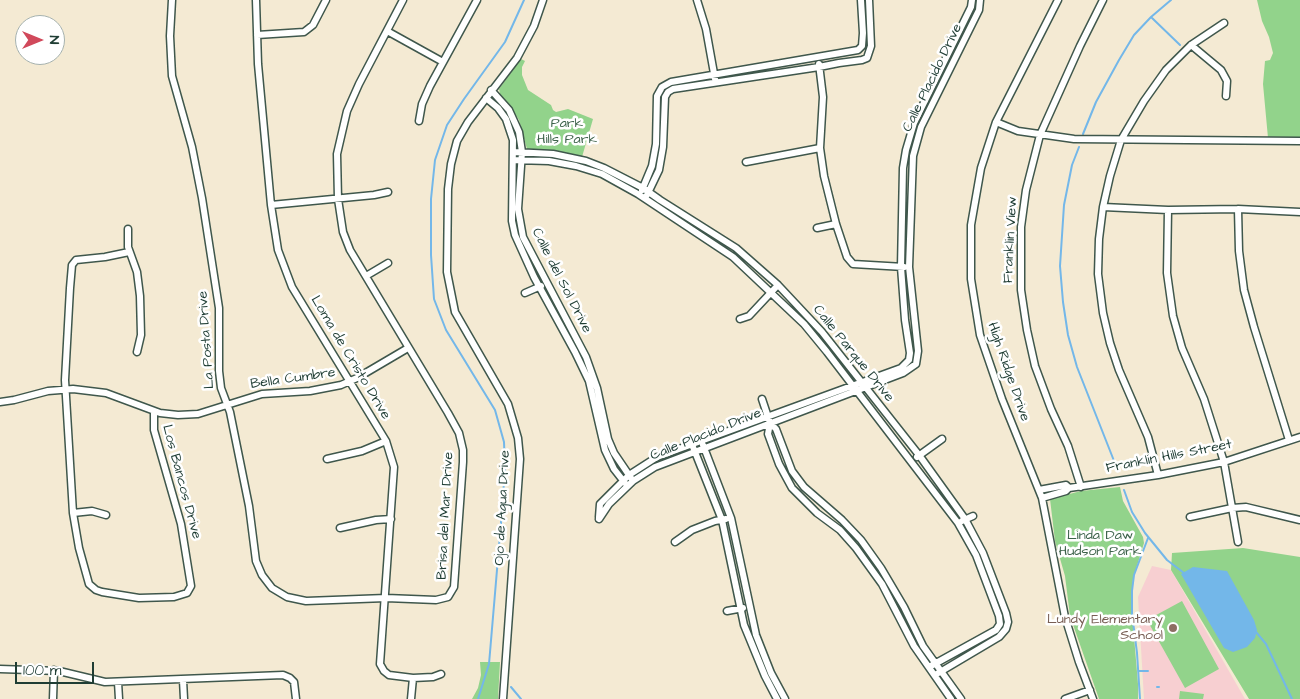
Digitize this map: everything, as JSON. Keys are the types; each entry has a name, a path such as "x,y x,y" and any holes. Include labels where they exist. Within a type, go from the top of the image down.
{"street":[{"name":"La Posta Drive","path":"172,0 170,61 176,93 192,147 202,198 219,308 220,377 226,405 230,412 249,506 256,561 267,582 281,594 295,599 306,601 386,598"},
{"name":"Loma de Cristo Drive","path":"256,0 257,35 271,205 278,250 292,287 386,441 394,467 380,664 389,675 413,678 433,677 441,674"},
{"path":"257,35 304,32 313,25 326,0"},
{"name":"Brisa del Mar Drive","path":"386,598 441,599 450,595 454,587 463,462 462,444 454,423 347,244 341,223 338,199 337,154 342,127 350,103 403,0"},
{"path":"419,121 422,104 477,0"},
{"name":"Ojo de Agua Drive","path":"503,699 520,459 518,438 508,404 455,312 447,272 448,189 451,164 457,141 468,122 518,58 534,26 543,0"},
{"path":"697,0 706,29 715,79"},
{"path":"766,71 850,52 860,48 862,46 863,33 861,0"},
{"path":"647,196 659,170 663,144 665,97 668,92 673,89 715,79 766,71 819,67 867,58 871,46 869,0"},
{"name":"Calle Placido Drive","path":"863,385 901,368 909,360 910,353 905,320 903,192 903,168 906,150 914,123 971,8 972,0"},
{"name":"Calle Placido Drive","path":"625,484 599,518 600,504 657,457 702,440 768,420 856,387 903,374 916,364 918,351 905,267 913,156 921,127 979,10 980,0"},
{"name":"High Ridge Drive","path":"1058,0 996,122 981,168 971,225 971,279 980,335 1002,399 1042,498 1065,617 1093,699"},
{"name":"Franklin View","path":"1080,487 1068,446 1051,409 1035,366 1027,330 1021,290 1022,217 1026,190 1040,135 1103,0"},
{"path":"1158,475 1148,436 1118,370 1103,313 1098,274 1099,239 1103,206 1121,140 1144,101 1166,70 1191,45 1224,23"},
{"path":"387,31 443,62"},
{"path":"1191,45 1221,70 1227,81 1226,96"},
{"path":"860,48 869,53"},
{"path":"818,58 823,97 820,148 824,176 836,224 847,257 853,264 905,267"},
{"path":"942,65 951,69"},
{"path":"638,194 651,171 656,144 658,96 662,87 671,82 715,79"},
{"path":"662,87 668,92"},
{"name":"Calle del Sol Drive","path":"492,90 505,104 520,132 522,160 515,188 512,221 515,235 539,287 581,365 614,453 631,478"},
{"name":"Calle del Sol Drive","path":"486,98 498,108 511,130 515,188 523,237 588,362 598,388 599,415 605,450 614,469 625,484"},
{"path":"996,122 1040,135 1074,139 1300,141"},
{"path":"914,123 921,127"},
{"path":"656,144 663,144"},
{"path":"746,162 820,148"},
{"name":"Calle Parque Drive","path":"514,152 566,160 603,171 643,188 647,196 732,257 772,293 804,324 856,387 958,523 979,562 1004,625"},
{"name":"Calle Parque Drive","path":"514,160 566,160"},
{"name":"Calle Parque Drive","path":"603,171 638,194 647,196 736,248 778,285 822,332 883,412 919,455 965,519 983,553 1006,613 1004,625"},
{"path":"271,205 388,192"},
{"path":"903,192 911,192"},
{"path":"1103,206 1168,210 1238,209 1300,212"},
{"path":"1238,209 1239,251 1244,290 1289,440"},
{"path":"1168,210 1167,273 1173,316 1182,348 1204,399 1224,462 1238,542"},
{"path":"817,228 836,224"},
{"path":"128,229 127,242 137,272 140,296 140,335 137,352"},
{"path":"708,240 713,233"},
{"name":"Los Bancos Drive","path":"129,252 105,257 79,258 73,263 65,363 73,513 79,548 89,584 96,590 119,596 139,598 180,596 189,591 191,580 186,546 154,430 154,411"},
{"path":"366,276 388,263"},
{"path":"525,294 547,283"},
{"path":"740,319 748,316 778,285"},
{"path":"815,338 822,332"},
{"name":"Bella Cumbre","path":"0,402 48,391 65,389 85,390 106,393 154,411 178,415 198,414 262,394 326,389 350,382 408,348"},
{"path":"909,360 916,364"},
{"path":"574,368 588,362"},
{"path":"762,399 768,420 768,434 779,464 792,488 815,511 840,530 886,583 904,607 932,666 961,699"},
{"path":"877,416 883,412"},
{"path":"768,420 776,429 792,471 804,487 842,520 860,540 886,583"},
{"name":"Calle Placido Drive","path":"631,478 768,420"},
{"name":"Franklin Hills Street","path":"1042,498 1066,491 1069,488 1158,475 1224,462 1300,437"},
{"path":"702,440 731,518 756,635 777,699"},
{"path":"912,461 942,440"},
{"path":"327,458 362,450 386,441"},
{"path":"692,444 722,520 744,625 768,675 786,699"},
{"name":"Franklin Hills Street","path":"1039,490 1066,485 1069,488"},
{"path":"815,511 822,503"},
{"path":"1190,517 1246,507 1300,519"},
{"path":"73,513 92,511 106,515"},
{"path":"958,523 973,516"},
{"path":"675,542 692,530 731,518"},
{"path":"340,528 376,520 391,519"},
{"path":"727,611 749,607"},
{"path":"932,666 1004,625 1006,629 999,636 938,673"},
{"path":"0,669 54,670 98,681 118,682 283,675 294,682 296,699"},
{"path":"53,699 54,670"},
{"path":"938,673 951,699"},
{"path":"411,699 413,678"},
{"path":"183,680 184,699"},
{"path":"118,682 119,699"},
{"path":"1066,699 1090,690"}],"shaded area":[{"name":"Lundy Elementary School","path":"1152,566 1171,570 1245,699 1144,699 1138,597"}],"green space":[{"path":"1257,0 1300,0 1300,138 1268,138 1263,84 1265,61 1270,60 1273,53"},
{"name":"Park Hills Park","path":"521,59 525,61 522,67 522,75 528,90 551,105 556,112 568,109 593,119 582,157 567,153 527,149 519,120 500,94 499,89"},
{"name":"Linda Daw Hudson Park","path":"1120,487 1123,501 1143,537 1144,543 1133,579 1131,601 1138,699 1099,699 1070,616 1065,576 1055,541 1050,499 1081,491"},
{"path":"1243,548 1300,557 1300,699 1249,699 1171,570 1172,553"},
{"path":"1182,601 1219,669 1185,688 1147,620"},
{"path":"480,662 500,662 498,699 472,699 478,688 481,675"},
{"path":"1180,691 1204,694 1203,699 1179,699"}],"water":[{"path":"1193,567 1227,571 1254,620 1257,630 1255,638 1247,647 1233,652 1224,648 1181,574"}],"waterway":[{"path":"478,699 489,664 505,468 504,442 495,410 446,330 434,299 431,255 431,199 435,160 447,125 505,42 524,0"},
{"path":"1083,134 1096,102 1134,35 1171,0"},
{"path":"1151,17 1180,45"},
{"path":"1079,147 1072,165 1064,205 1060,266 1063,302 1068,335 1077,367 1118,471"},
{"path":"1124,490 1132,512 1145,533 1167,560 1184,573"},
{"path":"1140,699 1132,614 1132,591 1134,575 1148,538"},
{"path":"1256,632 1266,644 1292,699"},
{"path":"1138,671 1148,671"},
{"path":"511,687 521,699"}],"place":[{"name":"Lundy Elementary School","path":"1173,628"}]}
